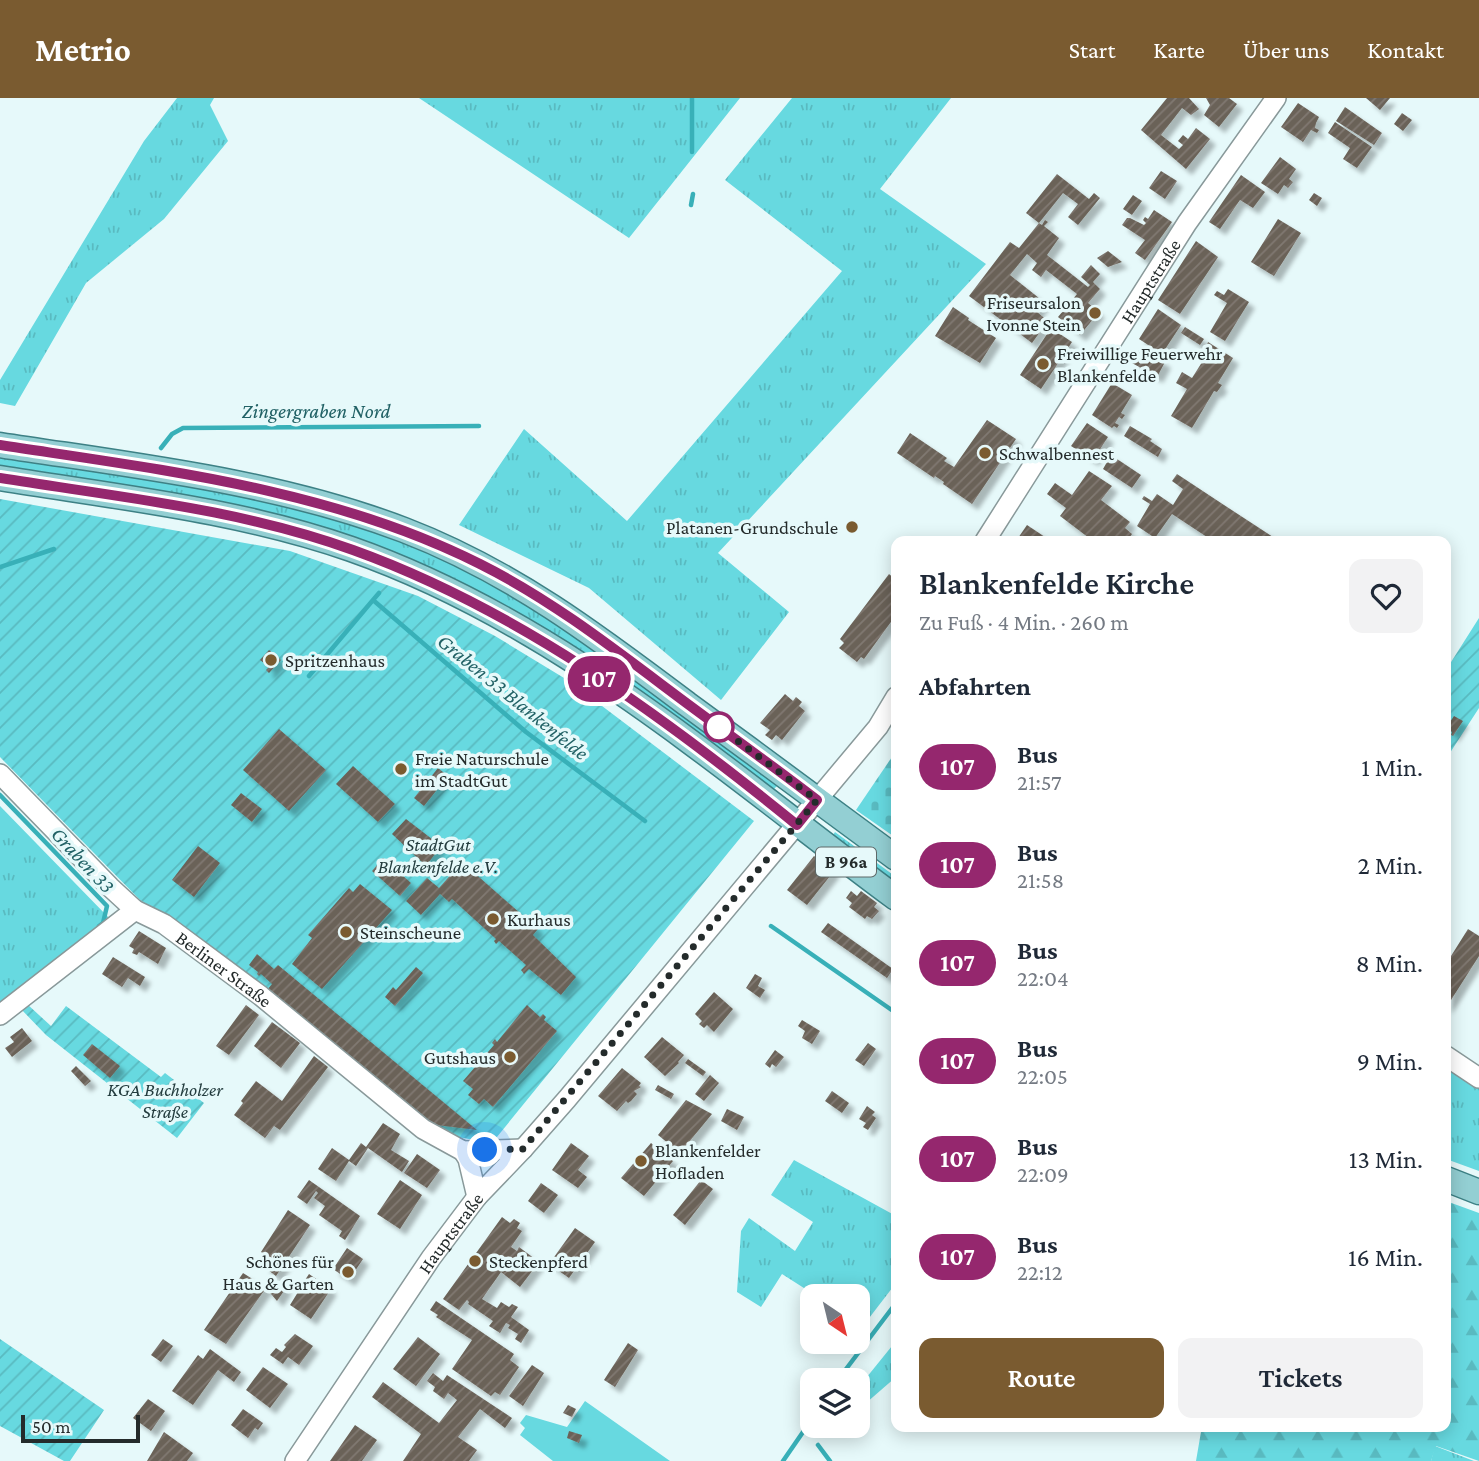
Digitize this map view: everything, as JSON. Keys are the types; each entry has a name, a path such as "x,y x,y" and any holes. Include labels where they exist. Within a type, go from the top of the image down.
{"main road":[{"name":"B 96a","path":"0,444 264,489 334,507 405,531 480,564 598,636 891,854"},
{"name":"B 96a","path":"0,478 188,508 299,533 351,549 425,579 495,614 580,666 664,723 891,894"},
{"path":"1451,1182 1479,1192"}],"street":[{"name":"Hauptstraße","path":"988,536 1187,223 1276,98"},
{"name":"Hauptstraße","path":"295,1461 424,1268 477,1197 523,1149 797,825 891,708"},
{"name":"Berliner Straße","path":"0,774 110,887 135,909 164,924 261,996 423,1129 463,1151"},
{"path":"0,1015 135,909"},
{"path":"1451,1059 1479,1077"},
{"path":"463,1151 523,1149"},
{"path":"463,1151 468,1159 477,1197"}],"green space":[{"path":"177,98 214,98 210,105 228,141 164,219 86,283 15,406 0,403 0,380 144,141"},
{"path":"419,98 740,98 629,238"},
{"path":"792,98 951,98 880,189 986,264 718,553 789,612 721,700 589,588 459,525 524,429 627,521 842,271 725,180"},
{"path":"0,453 149,476 304,508 412,544 531,602 778,785 774,789 690,726 443,577 0,470"},
{"name":"StadtGut Blankenfelde e.V.","path":"0,499 290,551 418,596 495,636 569,681 754,821 492,1143 440,1134 260,989 139,899 0,757"},
{"path":"1479,618 1479,708 1451,751 1451,662"},
{"path":"891,758 891,834 856,810"},
{"path":"0,806 110,919 0,1005"},
{"path":"835,832 891,873 891,884 831,838"},
{"name":"KGA Buchholzer Straße","path":"27,1004 51,1026 66,1006 161,1077 165,1073 204,1103 177,1138 46,1035 20,1008"},
{"path":"1451,1070 1479,1089 1479,1171 1451,1161"},
{"path":"794,1160 891,1213 891,1290 870,1317 870,1284 800,1286 782,1274 761,1307 737,1292 741,1231 749,1218 795,1251 813,1222 771,1195"},
{"path":"1451,1203 1479,1213 1479,1461 1436,1446 1431,1461 1196,1461 1201,1432 1451,1432"},
{"path":"0,1339 104,1410 70,1461 64,1461 0,1426"},
{"path":"891,1347 891,1381 870,1400 870,1373"},
{"path":"585,1401 670,1461 553,1461 520,1435 525,1428 520,1423 526,1415 567,1427"},
{"path":"1435,1446 1474,1461 1431,1461"}],"building":[{"path":"1167,98 1189,98 1199,109 1191,115 1182,108 1161,135 1179,149 1183,145 1178,141 1183,135 1188,139 1196,128 1210,139 1186,169 1141,130"},
{"path":"1206,98 1229,98 1237,104 1219,127 1204,115 1210,105"},
{"path":"1366,98 1390,98 1380,110"},
{"path":"1298,103 1319,117 1315,128 1319,130 1317,133 1311,130 1303,142 1281,127"},
{"path":"1345,107 1382,133 1374,145 1336,121"},
{"path":"1402,113 1412,120 1403,131 1394,124"},
{"path":"1335,122 1372,147 1357,168 1343,159 1350,148 1328,133"},
{"path":"1280,157 1296,169 1289,179 1293,182 1288,188 1284,185 1278,194 1261,183"},
{"path":"1161,171 1177,181 1165,199 1149,188"},
{"path":"1057,174 1089,199 1094,193 1100,198 1078,225 1068,217 1078,204 1063,193 1039,223 1026,213"},
{"path":"1241,175 1265,192 1253,208 1240,200 1220,229 1209,222"},
{"path":"1314,193 1322,198 1317,206 1309,200"},
{"path":"1133,195 1142,201 1132,215 1123,209"},
{"path":"1154,210 1172,222 1145,260 1135,253 1145,240 1122,225 1130,218 1144,225 1145,217 1148,219"},
{"path":"1278,219 1301,233 1274,276 1251,262"},
{"path":"1045,220 1048,222 1044,226 1059,238 1047,255 1088,287 1090,285 1081,277 1091,265 1100,274 1093,282 1100,289 1088,303 1099,312 1080,335 1058,317 1077,294 1046,270 1041,277 1032,270 1037,263 1027,254 1010,275 1044,302 1037,312 1048,321 1032,343 969,296 1010,242 1019,248 1039,223 1042,225"},
{"path":"1196,241 1218,257 1180,314 1158,300"},
{"path":"1108,251 1122,262 1108,267 1097,258"},
{"path":"1228,289 1249,302 1225,341 1210,332 1227,303 1214,295 1217,291 1224,295"},
{"path":"953,307 996,338 980,363 935,336"},
{"path":"1158,309 1181,325 1162,354 1139,339"},
{"path":"1185,327 1204,339 1200,345 1181,333"},
{"name":"Freiwillige Feuerwehr Blankenfelde","path":"1051,328 1072,342 1041,389 1020,375"},
{"path":"1208,342 1233,358 1218,383 1222,385 1217,392 1214,391 1192,428 1171,416 1187,389 1176,383 1182,372 1192,378 1211,348 1207,345"},
{"path":"1140,348 1165,362 1157,377 1132,363"},
{"path":"1112,383 1132,395 1121,413 1125,415 1122,419 1119,417 1115,423 1119,425 1117,428 1112,428 1092,415"},
{"name":"Schwalbennest","path":"987,420 1016,439 972,504 943,484 944,482 897,453 910,433 947,458 944,461 954,467"},
{"path":"1087,423 1108,437 1093,460 1071,446"},
{"path":"1130,426 1152,439 1150,441 1162,449 1158,457 1124,436"},
{"path":"1111,455 1141,475 1132,488 1103,469"},
{"path":"1089,471 1112,486 1101,500 1130,522 1125,528 1132,534 1086,536 1060,516 1066,508 1047,494 1055,483 1072,495"},
{"path":"1177,474 1271,536 1205,536 1172,514 1156,536 1152,536 1137,526 1150,504 1142,499 1144,496 1152,501 1157,494 1173,505 1183,489 1172,481"},
{"path":"1027,525 1044,536 1019,536"},
{"path":"889,574 891,622 864,659 861,657 857,662 839,648 844,643 840,639"},
{"name":"Spritzenhaus","path":"269,650 281,660 269,673 266,670 269,667 260,660"},
{"path":"785,694 793,701 796,697 802,702 799,706 805,711 782,740 776,735 772,740 765,735 770,730 760,723"},
{"path":"1454,716 1463,721 1453,736 1451,735 1451,720"},
{"path":"279,729 326,770 289,811 243,770"},
{"path":"353,766 395,804 378,822 336,784"},
{"path":"438,768 448,776 424,806 414,798"},
{"path":"241,793 262,809 252,822 231,805"},
{"path":"406,819 441,846 426,866 392,834"},
{"path":"198,846 220,863 194,897 172,880"},
{"path":"814,856 834,871 807,905 787,890"},
{"path":"383,858 411,883 400,896 372,871"},
{"name":"Kurhaus","path":"462,862 538,929 533,935 576,977 561,995 529,969 524,974 521,970 526,965 499,941 496,944 496,939 452,899 449,902 440,894 421,915 406,901 427,878 439,888"},
{"name":"Steinscheune","path":"360,884 392,910 322,989 292,964 312,938 308,935 349,888 353,892"},
{"path":"851,891 857,896 861,891 877,903 874,907 879,911 872,919 867,916 865,919 849,907 852,903 846,898"},
{"path":"828,923 891,968 891,972 887,978 821,932"},
{"path":"1468,929 1479,936 1479,956 1451,1000 1451,956"},
{"path":"139,931 166,948 158,964 139,952 137,955 132,953 134,949 129,946"},
{"path":"257,954 274,969 278,965 477,1130 427,1124 267,990 272,984 261,974 259,976 249,965"},
{"path":"113,957 145,977 140,986 128,978 122,987 102,974"},
{"path":"416,967 423,973 395,1006 385,997 393,987 396,990"},
{"path":"755,974 762,978 758,986 765,990 760,998 746,988"},
{"path":"714,992 733,1009 714,1032 707,1025 704,1028 699,1024 702,1021 695,1014"},
{"path":"246,1005 259,1015 229,1055 216,1046"},
{"name":"Gutshaus","path":"527,1005 540,1017 543,1014 546,1017 544,1020 557,1031 493,1107 484,1099 479,1104 468,1095 473,1089 463,1081 494,1045 492,1043 495,1039 497,1042"},
{"path":"802,1020 820,1031 812,1044 802,1038 805,1031 798,1026"},
{"path":"272,1022 300,1043 281,1068 254,1046"},
{"path":"22,1028 32,1041 12,1057 5,1048 14,1042 10,1037"},
{"path":"662,1037 684,1055 665,1076 644,1057"},
{"path":"868,1043 876,1049 864,1066 855,1060"},
{"path":"92,1044 120,1066 110,1078 83,1055"},
{"path":"775,1050 784,1057 776,1067 772,1064 770,1068 765,1064"},
{"path":"314,1056 328,1067 280,1130 274,1126 265,1138 234,1115 256,1081 282,1101"},
{"path":"688,1059 706,1072 703,1076 685,1063"},
{"path":"76,1066 91,1081 85,1086 71,1071"},
{"path":"622,1068 641,1083 641,1087 634,1091 637,1094 631,1101 626,1101 617,1111 598,1096"},
{"path":"710,1075 719,1083 704,1101 695,1094"},
{"path":"658,1085 674,1094 671,1099 655,1090"},
{"path":"832,1091 849,1103 842,1113 825,1101"},
{"path":"686,1100 712,1114 680,1153 658,1135"},
{"path":"867,1106 875,1112 872,1115 876,1118 868,1130 863,1127 866,1123 859,1119"},
{"path":"727,1109 744,1117 737,1130 721,1121"},
{"path":"383,1123 400,1134 391,1150 409,1161 402,1172 368,1148 356,1166 349,1161 336,1181 318,1169 332,1148 349,1160 361,1143 366,1147"},
{"path":"571,1143 589,1156 578,1170 587,1177 578,1188 552,1170"},
{"path":"651,1143 673,1161 644,1196 621,1178"},
{"path":"417,1154 440,1170 427,1188 404,1173"},
{"path":"309,1180 360,1216 345,1240 339,1236 342,1231 319,1215 325,1206 314,1198 318,1193 316,1191 307,1204 297,1197"},
{"path":"400,1180 422,1195 400,1229 377,1214"},
{"path":"701,1180 713,1189 685,1225 673,1215"},
{"path":"541,1183 558,1195 544,1213 528,1201"},
{"path":"288,1210 310,1225 276,1276 264,1267 270,1259 261,1252"},
{"path":"502,1217 510,1223 514,1219 520,1223 517,1228 522,1231 511,1247 517,1251 519,1247 539,1262 520,1287 501,1272 482,1299 497,1308 501,1302 509,1307 512,1304 518,1307 511,1317 529,1330 521,1343 515,1339 518,1334 508,1328 510,1325 506,1323 500,1333 489,1326 493,1321 468,1304 467,1300 459,1310 443,1299"},
{"path":"575,1228 595,1242 569,1278 549,1264"},
{"path":"347,1248 363,1259 349,1280 333,1269"},
{"path":"243,1273 264,1286 271,1277 286,1288 277,1301 266,1288 226,1344 204,1330"},
{"path":"309,1274 331,1289 311,1319 290,1305 303,1284 301,1282"},
{"path":"436,1301 514,1354 510,1360 519,1367 500,1395 495,1392 491,1396 452,1369 472,1340 436,1317 438,1315 430,1310"},
{"path":"295,1334 313,1346 299,1365 288,1357 283,1364 270,1355 276,1348 282,1352 286,1347 284,1345"},
{"path":"418,1337 440,1354 416,1386 393,1369"},
{"path":"163,1339 173,1346 161,1362 151,1355"},
{"path":"628,1343 638,1350 615,1387 604,1380"},
{"path":"210,1349 241,1372 234,1382 218,1370 193,1405 172,1391 198,1355 203,1359"},
{"path":"532,1365 544,1373 523,1406 509,1396"},
{"path":"263,1367 288,1384 270,1408 246,1390"},
{"path":"433,1373 443,1381 447,1375 512,1418 505,1428 480,1409 458,1437 477,1450 469,1461 403,1461 421,1434 372,1397 383,1382 439,1423 457,1400 448,1393 444,1399 433,1391 435,1387 427,1381"},
{"path":"148,1399 165,1411 151,1431 133,1418"},
{"path":"568,1405 576,1409 572,1417 563,1413"},
{"path":"243,1409 263,1423 258,1430 255,1428 248,1438 231,1425"},
{"path":"355,1425 377,1440 362,1461 330,1461"},
{"path":"569,1431 582,1435 579,1443 567,1438"},
{"path":"164,1432 193,1453 187,1461 147,1461"}],"waterway":[{"name":"Zingergraben Nord","path":"692,98 692,152"},
{"name":"Zingergraben Nord","path":"691,205 693,194"},
{"name":"Zingergraben Nord","path":"161,448 172,434 183,428 479,426"},
{"name":"Zingergraben Nord","path":"0,567 54,549"},
{"name":"Graben 33 Blankenfelde","path":"379,593 373,600 526,732 645,821"},
{"path":"309,676 373,600"},
{"name":"Graben 33","path":"0,795 107,906 103,923 99,926"},
{"name":"Graben 33 Blankenfelde","path":"771,926 891,1010"},
{"name":"Graben 33 Blankenfelde","path":"847,1368 891,1310"},
{"name":"Graben 33 Blankenfelde","path":"783,1461 800,1436"},
{"path":"818,1445 830,1461"}],"bus line":[{"name":"107","path":"0,445 264,489 334,507 428,540 480,564 543,599 598,636 817,800 797,825 664,723 580,666 495,614 397,567 299,533 188,508 0,478"}],"place":[{"name":"Friseursalon Ivonne Stein","path":"1095,313"},
{"name":"Freiwillige Feuerwehr Blankenfelde","path":"1043,364"},
{"name":"Schwalbennest","path":"985,453"},
{"name":"Platanen-Grundschule","path":"852,527"},
{"name":"Spritzenhaus","path":"271,660"},
{"name":"Freie Naturschule im StadtGut","path":"401,769"},
{"name":"Kurhaus","path":"493,919"},
{"name":"Steinscheune","path":"346,932"},
{"name":"Gutshaus","path":"510,1057"},
{"name":"Blankenfelder Hofladen","path":"641,1161"},
{"name":"Steckenpferd","path":"475,1261"},
{"name":"Schönes für Haus & Garten","path":"348,1272"}],"route":[{"path":"485,1150 523,1149 817,800 719,727"}]}
